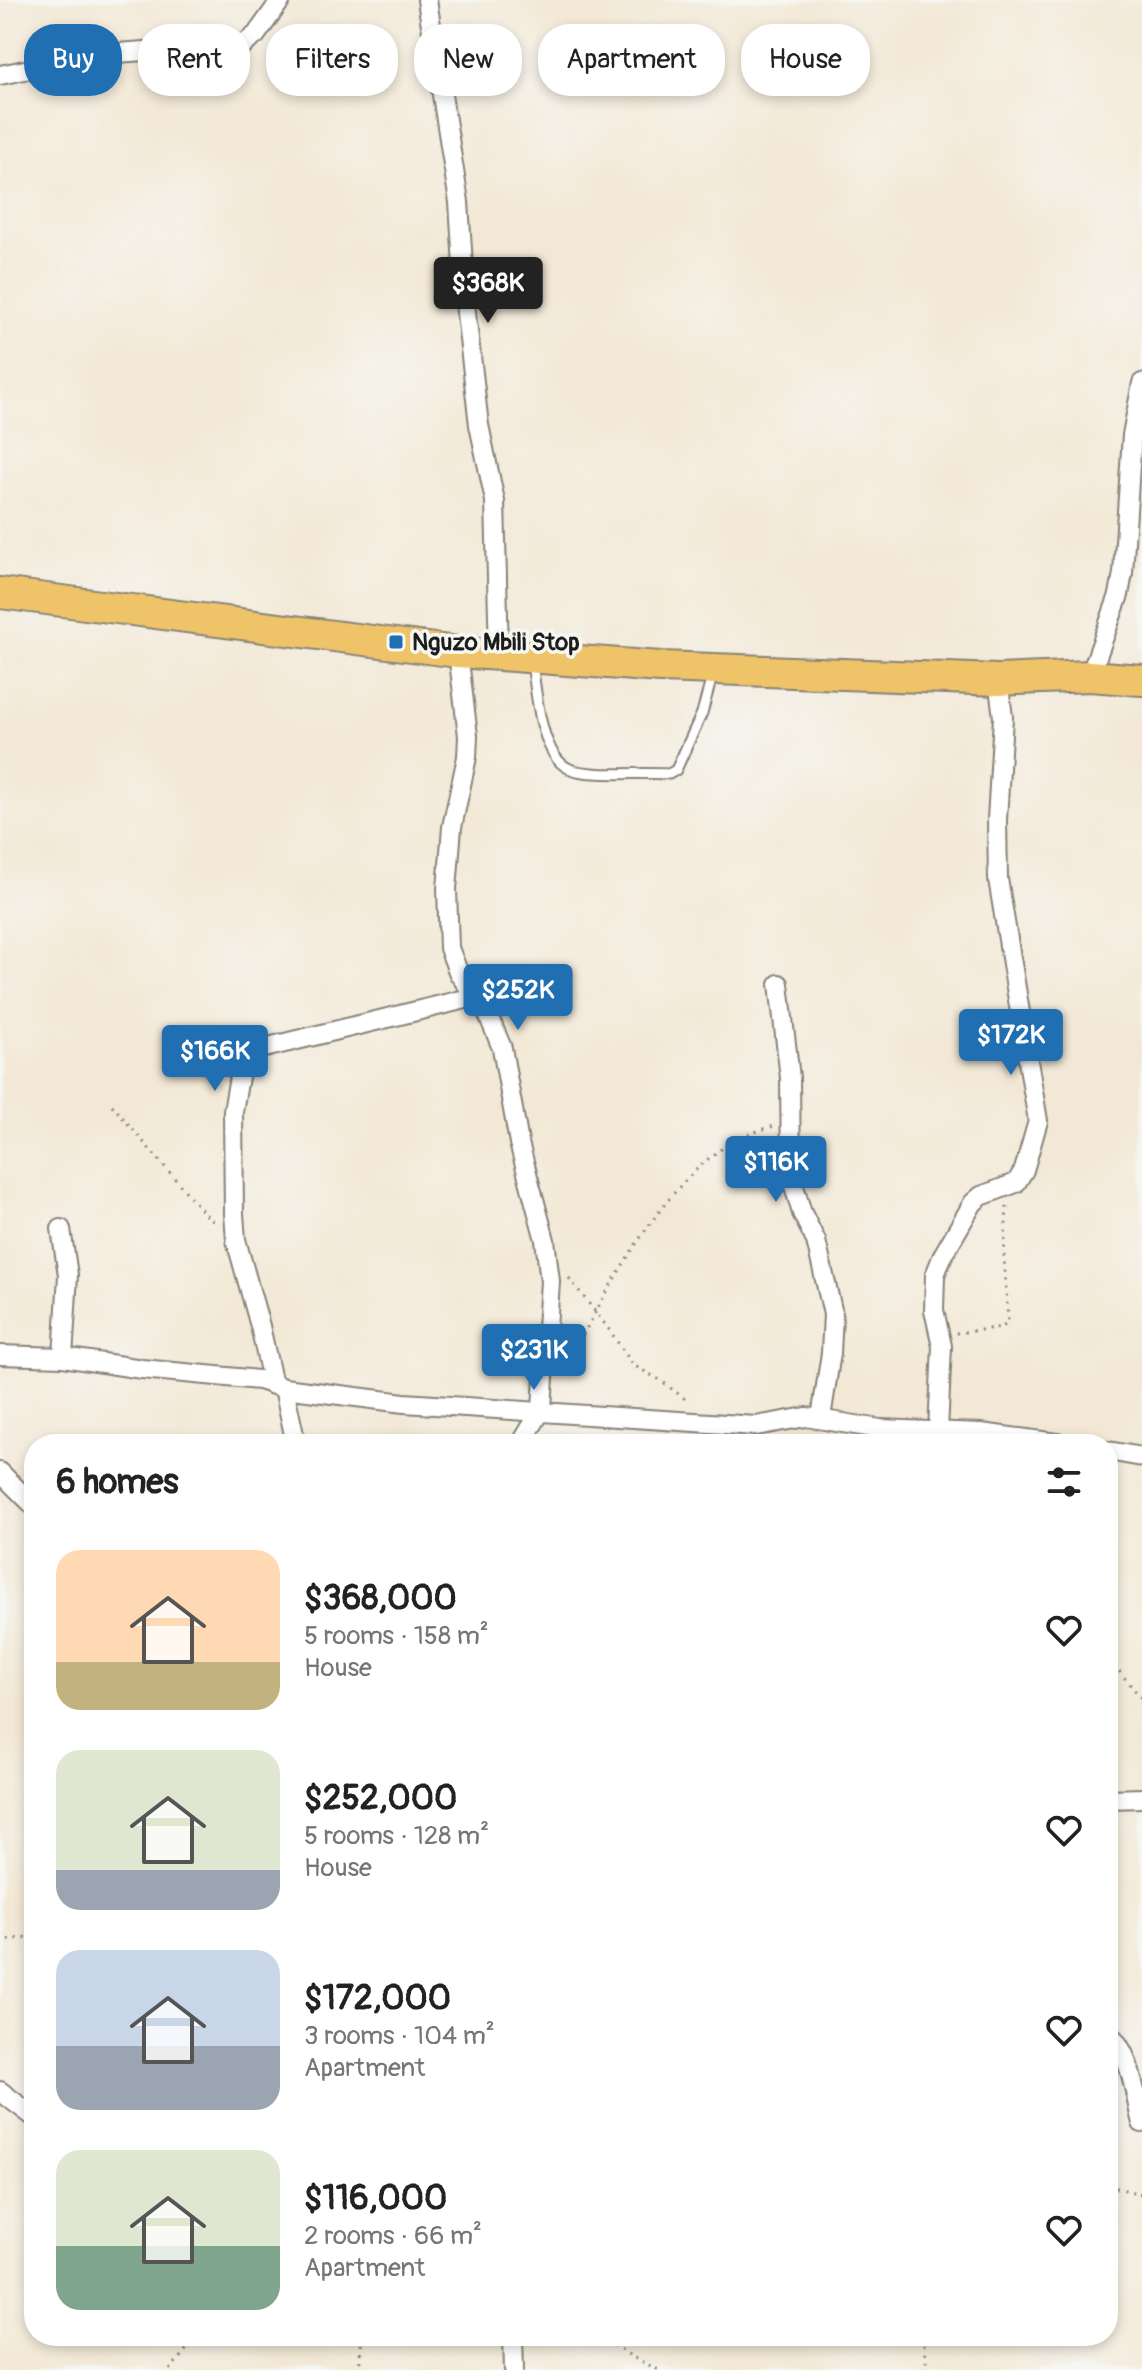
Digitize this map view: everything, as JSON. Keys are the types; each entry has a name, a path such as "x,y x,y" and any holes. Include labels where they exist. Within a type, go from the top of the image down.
{"highway":[{"path":"0,593 458,652 714,669 998,680 1090,676 1142,680"}],"street":[{"path":"0,75 103,54 212,51 244,44 256,35 281,0"},
{"path":"427,0 459,202 466,313 479,425 495,501 499,655"},
{"path":"1090,676 1119,595 1123,573 1132,435 1142,383"},
{"path":"458,652 468,736 467,757 452,827 447,889 449,948 459,974 487,1012 502,1048 519,1143 548,1260 550,1281 541,1411 527,1434"},
{"path":"938,1431 941,1337 934,1310 935,1275 973,1203 994,1190 1012,1186 1024,1170 1038,1121 998,879 999,764 1003,717 998,680"},
{"path":"779,984 790,1078 789,1163 793,1190 816,1241 833,1314 831,1353 821,1418"},
{"path":"293,1434 236,1240 233,1111 241,1066 248,1055 270,1046 474,997"},
{"path":"61,1229 68,1275 63,1357"},
{"path":"0,1355 63,1357 142,1369 259,1380 278,1386 404,1403 756,1426 806,1417 883,1434"},
{"path":"916,1434 938,1431 989,1434"},
{"path":"1118,1453 1142,1457"},
{"path":"0,1472 24,1496"},
{"path":"1118,1799 1142,1798"},
{"path":"1118,2045 1126,2060 1142,2123"},
{"path":"0,2091 24,2109"},
{"path":"513,2346 514,2370"}],"lane":[{"path":"531,657 541,724 557,759 569,768 584,771 669,774 676,770 702,713 714,669"}],"path":[{"path":"112,1105 205,1214 236,1240"},
{"path":"541,1411 596,1312 663,1207 689,1175 734,1141 790,1121"},
{"path":"941,1337 1003,1327 1008,1322 1004,1256 1012,1186"},
{"path":"548,1260 575,1285 633,1365 676,1391 707,1424"},
{"path":"1118,1670 1142,1699"},
{"path":"0,1941 24,1937"},
{"path":"1118,2188 1142,2194"},
{"path":"170,2370 189,2346"},
{"path":"359,2370 361,2346"},
{"path":"616,2346 659,2370"},
{"path":"924,2346 927,2370"}],"place":[{"name":"Nguzo Mbili Stop","path":"396,642"}]}
